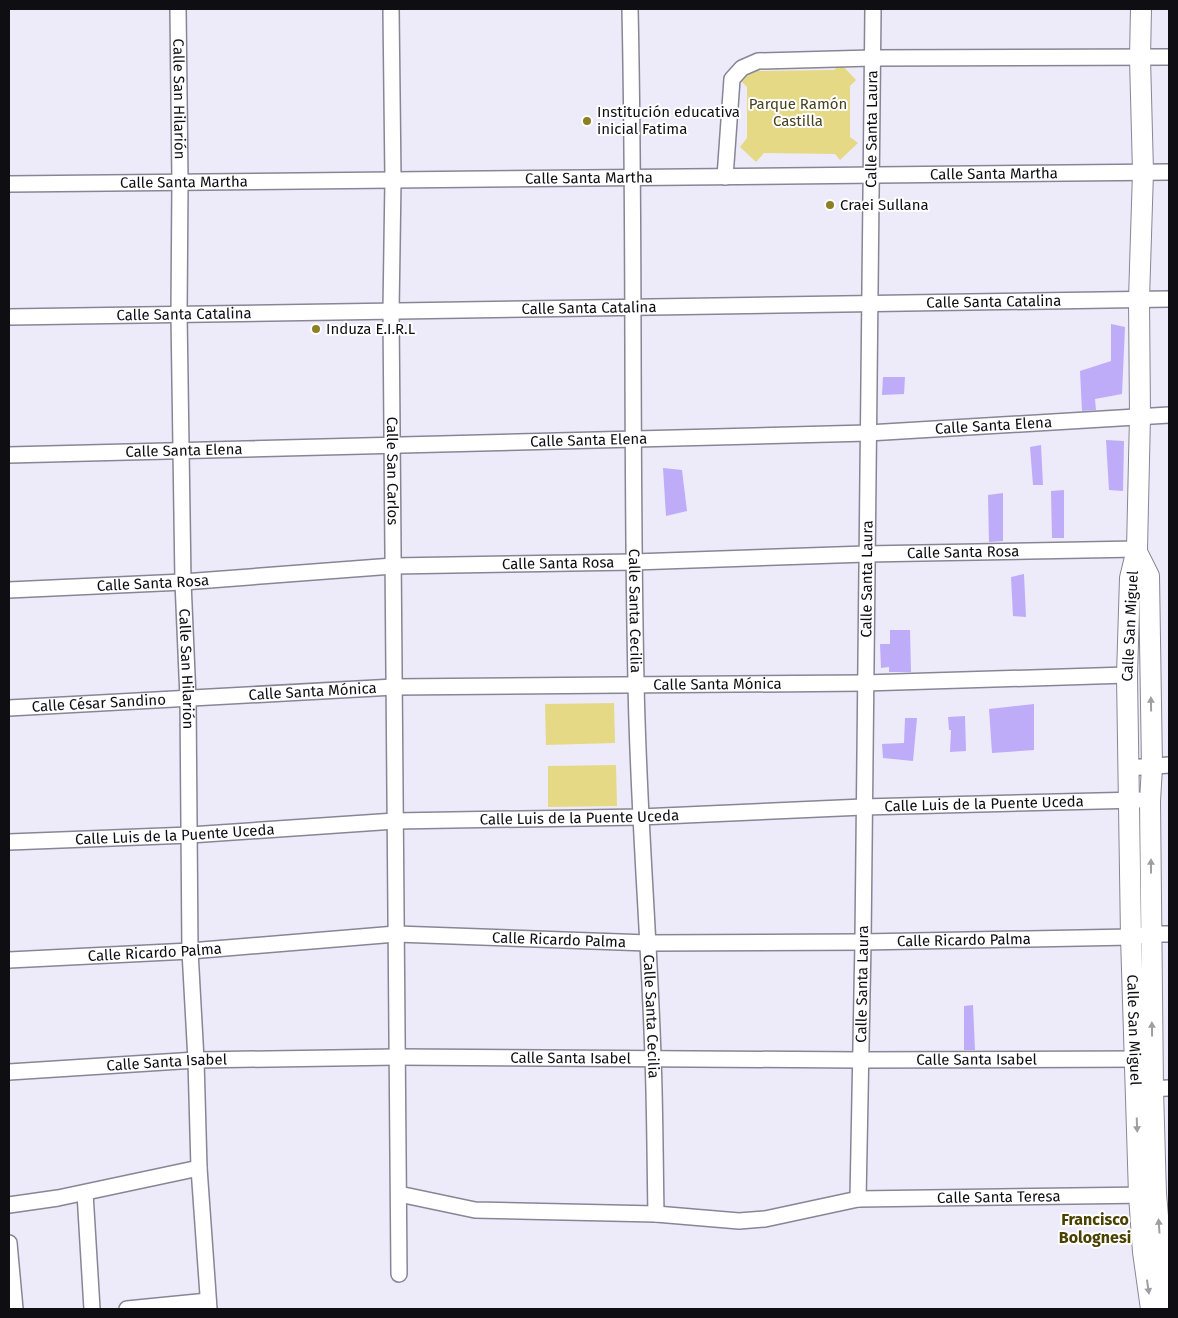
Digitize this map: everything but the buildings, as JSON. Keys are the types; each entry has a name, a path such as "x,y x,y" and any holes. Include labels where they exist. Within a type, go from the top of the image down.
{"street":[{"name":"Calle San Hilarión","path":"178,9 182,582 188,698 190,951 199,1168 208,1305"},
{"name":"Calle San Carlos","path":"391,9 393,180 391,311 399,1274"},
{"name":"Calle Santa Cecilia","path":"630,9 636,684 640,817 654,1058 656,1214"},
{"name":"Calle Santa Laura","path":"858,1199 863,942 873,9"},
{"path":"1137,551 1140,416 1139,299 1143,172 1140,58 1141,9"},
{"path":"725,177 732,79 742,68 758,62 872,58 1169,57"},
{"name":"Calle Santa Martha","path":"9,184 1169,172"},
{"name":"Calle Santa Catalina","path":"9,317 1169,299"},
{"name":"Calle Santa Elena","path":"9,454 868,433 1169,415"},
{"name":"Calle Santa Rosa","path":"9,590 182,582 393,566 634,562 866,554 1137,551"},
{"name":"Calle San Miguel","path":"1137,551 1130,578 1127,675 1131,937 1144,1059 1153,1089 1148,1195 1143,1252 1151,1309"},
{"name":"Calle San Miguel","path":"1137,551 1149,576 1161,766 1150,801 1160,934 1144,1059"},
{"name":"Calle Santa Mónica","path":"188,698 394,687 865,683 1127,675"},
{"name":"Calle César Sandino","path":"9,708 188,698"},
{"path":"1128,768 1161,766"},
{"name":"Calle Luis de la Puente Uceda","path":"9,842 190,835 395,821 640,817 864,808 1129,800 1150,801"},
{"name":"Calle Ricardo Palma","path":"9,960 190,951 396,934 648,943 863,942 1131,937 1160,934"},
{"name":"Calle Santa Isabel","path":"9,1072 196,1060 397,1057 860,1060 1144,1059"},
{"path":"9,1205 85,1193 199,1168"},
{"path":"85,1193 92,1309"},
{"name":"Calle Santa Teresa","path":"399,1194 475,1210 656,1214 739,1222 766,1219 858,1199 1148,1195"},
{"name":"Calle San Miguel","path":"1148,1195 1161,1250 1169,1309"},
{"path":"9,1244 15,1309"},
{"path":"127,1309 208,1305"}],"green space":[{"name":"Parque Ramón Castilla","path":"841,64 856,80 850,86 850,137 858,143 840,160 835,154 764,153 756,162 740,147 747,138 747,87 741,81 753,66 760,71 834,70"},
{"path":"614,703 615,743 546,745 545,704"},
{"path":"616,765 617,806 548,807 548,766"}],"place":[{"name":"Institución educativa inicial Fatima","path":"587,121"},
{"name":"Craei Sullana","path":"830,205"},
{"name":"Induza E.I.R.L","path":"316,329"}],"district":[{"name":"Francisco Bolognesi","path":"1095,1228"}]}
